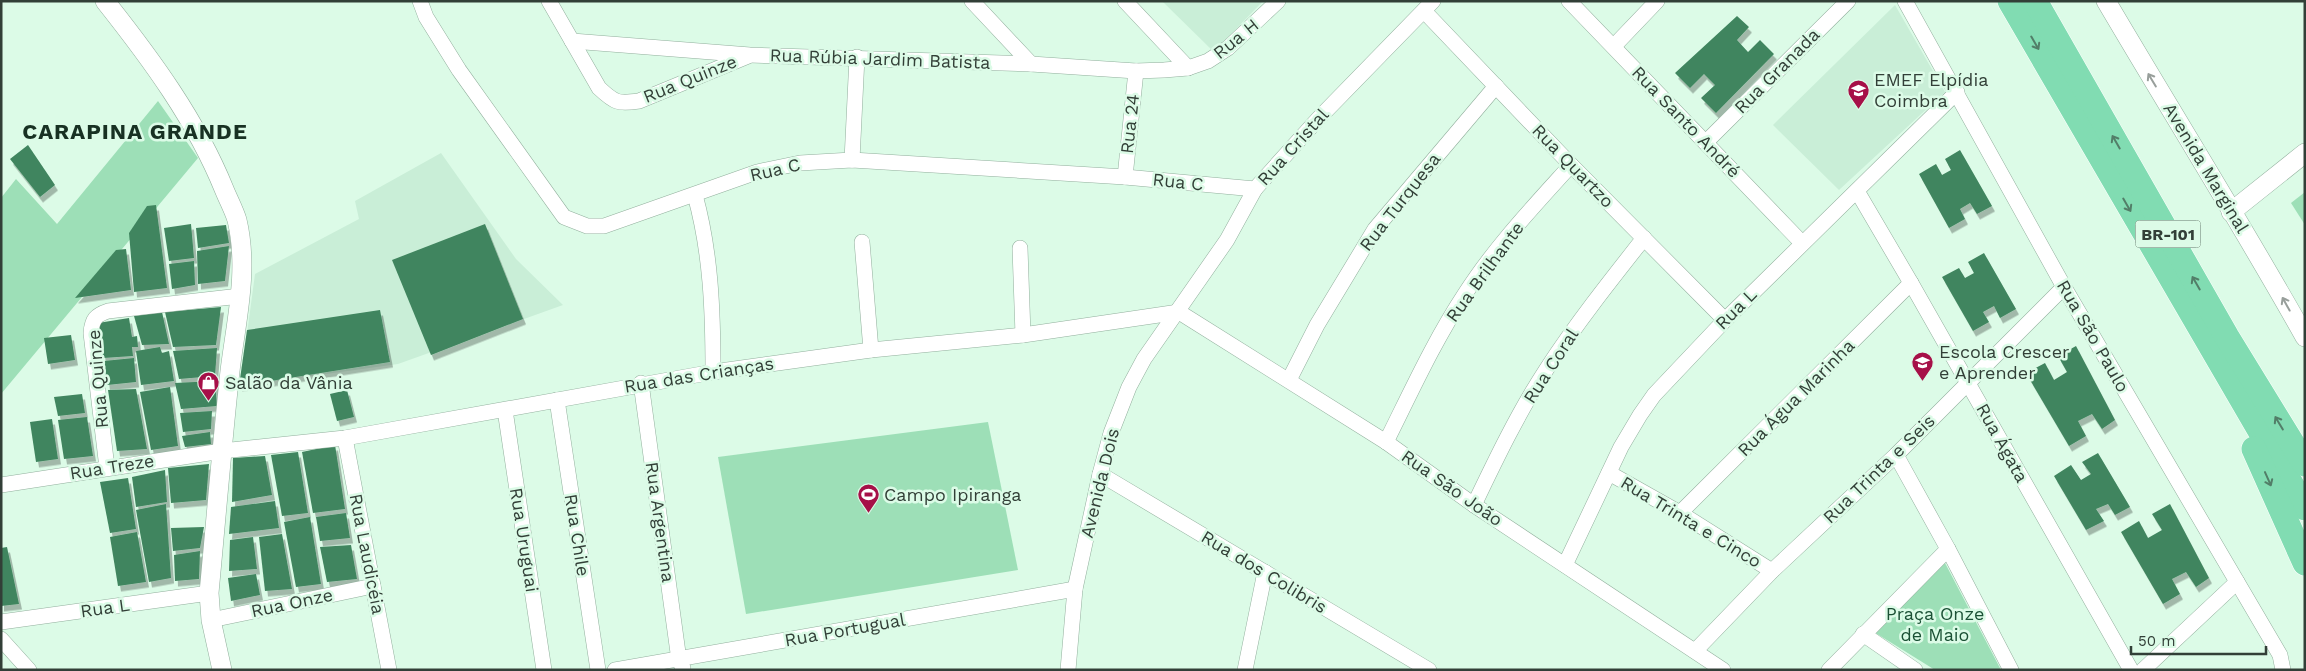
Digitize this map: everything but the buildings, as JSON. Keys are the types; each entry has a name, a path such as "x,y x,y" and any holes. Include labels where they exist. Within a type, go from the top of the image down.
{"main road":[{"name":"BR-101","path":"2010,1 2305,508"},
{"name":"BR-101","path":"2036,1 2227,337 2305,464"},
{"path":"2205,339 2305,563"}],"street":[{"path":"105,1 132,35 178,101 218,173 237,220 242,258 240,296 222,451 209,593 212,620 222,670"},
{"name":"Rua C","path":"420,1 426,17 459,70 564,217 574,223 587,226 604,226 757,172 800,163 852,160 1125,177 1255,189"},
{"name":"Rua Quinze","path":"549,1 599,88 612,100 622,103 639,101 750,55"},
{"path":"972,1 1031,64"},
{"path":"1126,1 1188,68"},
{"name":"Rua H","path":"1188,68 1208,61 1228,48 1278,1"},
{"name":"Rua Santo André","path":"1569,1 1802,243"},
{"path":"1614,46 1657,1"},
{"name":"Rua Granada","path":"1706,142 1848,1"},
{"name":"Rua São Paulo","path":"1905,1 2064,287 2280,655 2283,670"},
{"name":"Avenida Marginal","path":"2106,1 2231,212 2255,248 2305,337"},
{"name":"Rua Quartzo","path":"1429,6 1496,86 1724,320"},
{"name":"Rua Cristal","path":"1179,312 1227,240 1255,189 1318,119 1429,6"},
{"name":"Rua Rúbia Jardim Batista","path":"572,40 750,55 1031,64 1136,71 1188,68"},
{"path":"852,160 858,57"},
{"name":"Rua 24","path":"1125,177 1136,71"},
{"name":"Rua Turquesa","path":"1289,380 1317,325 1375,229 1496,86"},
{"name":"Rua L","path":"1566,565 1609,473 1640,415 1654,395 1724,320 1957,92"},
{"path":"2231,212 2305,153"},
{"name":"Rua Brilhante","path":"1386,442 1426,360 1465,293 1508,238 1571,165"},
{"name":"Rua Ágata","path":"1857,191 1912,283 2131,670"},
{"path":"695,195 704,226 708,254 712,299 713,372"},
{"name":"Rua Coral","path":"1474,505 1506,438 1545,370 1593,303 1644,238"},
{"path":"862,242 871,350"},
{"path":"1020,248 1023,335"},
{"name":"Rua Água Marinha","path":"1680,512 1912,283"},
{"name":"Rua Trinta e Seis","path":"1695,651 1772,571 1896,455 2064,287"},
{"name":"Rua Quinze","path":"107,468 91,333 92,322 97,315 108,311 240,296"},
{"name":"Rua São João","path":"1179,312 1386,442 1474,505 1722,670"},
{"name":"Rua das Crianças","path":"222,451 345,438 713,372 871,350 1023,335 1179,312"},
{"name":"Avenida Dois","path":"1068,670 1074,589 1111,432 1144,359 1179,312"},
{"name":"Rua Argentina","path":"641,384 681,665"},
{"name":"Rua Chile","path":"557,400 598,670"},
{"name":"Rua Uruguai","path":"505,410 544,670"},
{"name":"Rua Laudicéia","path":"345,438 389,670"},
{"name":"Rua Treze","path":"1,485 222,451"},
{"path":"1896,455 1948,549 2010,670"},
{"name":"Rua Trinta e Cinco","path":"1609,473 1680,512 1772,571"},
{"name":"Rua dos Colibris","path":"1100,474 1429,670"},
{"path":"1829,670 1948,549"},
{"path":"1245,670 1265,572"},
{"path":"2143,670 2237,582"},
{"name":"Rua Onze","path":"212,620 373,586"},
{"name":"Rua Portugual","path":"615,670 681,665 1074,589"},
{"name":"Rua L","path":"1,622 209,593"},
{"path":"1863,634 1915,670"},
{"path":"1,639 29,670"}],"shaded area":[{"path":"1162,1 1263,1 1214,52"},
{"name":"EMEF Elpídia Coimbra","path":"1895,5 1945,92 1839,190 1773,125"},
{"path":"441,153 516,259 563,305 398,364 240,386 255,274 359,219 355,201"}],"green space":[{"path":"158,101 198,158 1,394 1,198 16,179 57,224"},
{"path":"2305,192 2305,225 2291,203"},
{"name":"Campo Ipiranga","path":"988,422 1018,570 746,614 718,457"},
{"name":"Praça Onze de Maio","path":"1945,563 2001,670 1935,670 1874,632"}],"place":[{"name":"EMEF Elpídia Coimbra","path":"1858,109"},
{"name":"Escola Crescer e Aprender","path":"1923,381"},
{"name":"Salão da Vânia","path":"209,402"},
{"name":"Campo Ipiranga","path":"868,514"}],"district":[{"name":"CARAPINA GRANDE","path":"135,131"}]}
